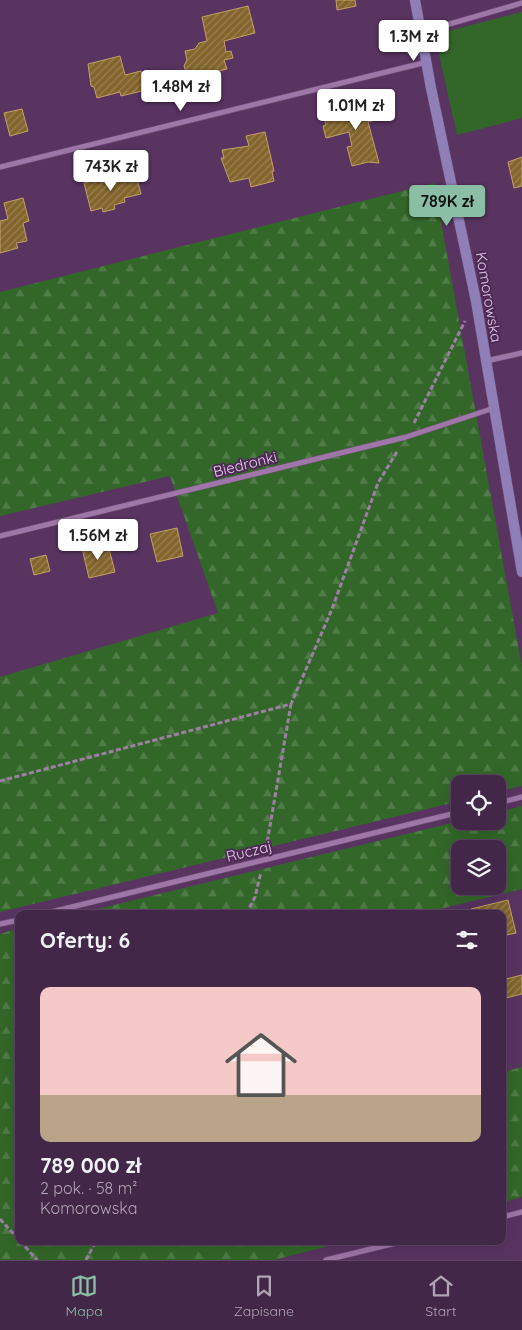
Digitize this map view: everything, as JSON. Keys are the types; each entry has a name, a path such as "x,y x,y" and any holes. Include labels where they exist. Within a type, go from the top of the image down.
{"street":[{"name":"Komorowska","path":"415,0 476,301 522,572"},
{"path":"422,32 522,3"},
{"path":"0,167 427,62"},
{"path":"485,362 522,352"},
{"name":"Biedronki","path":"0,536 406,437 494,408"},
{"path":"506,801 522,797"},
{"name":"Ruczaj","path":"60,910 451,814"},
{"path":"0,924 15,921"},
{"path":"506,1216 522,1212"},
{"path":"326,1260 388,1245"}],"path":[{"path":"248,910 255,897 271,829 291,704 332,609 378,483 406,437 476,301"},
{"path":"0,781 291,704"},
{"path":"0,1219 15,1236"},
{"path":"23,1245 36,1260"},
{"path":"86,1260 94,1245"}],"green space":[{"path":"522,12 522,118 457,135 438,50 448,31"},
{"path":"434,183 522,667 522,786 506,789 506,775 451,775 451,803 0,912 0,677 218,613 170,476 0,516 0,292"},
{"path":"522,806 522,889 506,893 506,840 451,840 451,895 497,895 435,910 93,910 451,823 451,830 506,830 506,810"},
{"path":"15,929 15,1245 332,1245 274,1260 0,1260 0,934"},
{"path":"522,1067 522,1197 506,1201 506,1071"}],"building":[{"path":"336,0 355,0 356,6 337,10"},
{"path":"248,6 255,33 224,41 226,52 231,51 233,58 224,60 227,69 191,78 187,75 184,66 187,60 185,51 195,49 199,43 207,41 202,17"},
{"path":"120,56 125,75 141,71 146,90 121,96 120,92 97,98 94,87 91,86 88,64"},
{"path":"375,100 380,119 368,122 379,163 368,162 352,166 347,147 352,146 349,132 326,138 323,126 326,125 323,115 338,111 339,115 353,111 352,106"},
{"path":"22,109 28,131 10,136 4,113"},
{"path":"265,132 274,171 272,172 274,181 251,187 249,178 230,182 221,158 224,158 222,150 249,146 246,136"},
{"path":"522,157 522,186 514,188 508,162"},
{"path":"118,175 120,179 136,175 141,194 124,198 125,202 114,205 115,209 103,212 102,208 91,211 84,183"},
{"path":"23,198 29,221 23,223 27,241 16,243 18,248 0,253 0,221 8,219 4,203"},
{"path":"177,528 183,556 157,562 150,534"},
{"path":"92,545 93,548 108,545 115,572 89,578 82,548"},
{"path":"46,555 50,571 34,575 30,559"},
{"path":"508,900 516,933 506,935 506,910 471,909"},
{"path":"522,975 522,994 506,998 506,979"}]}
